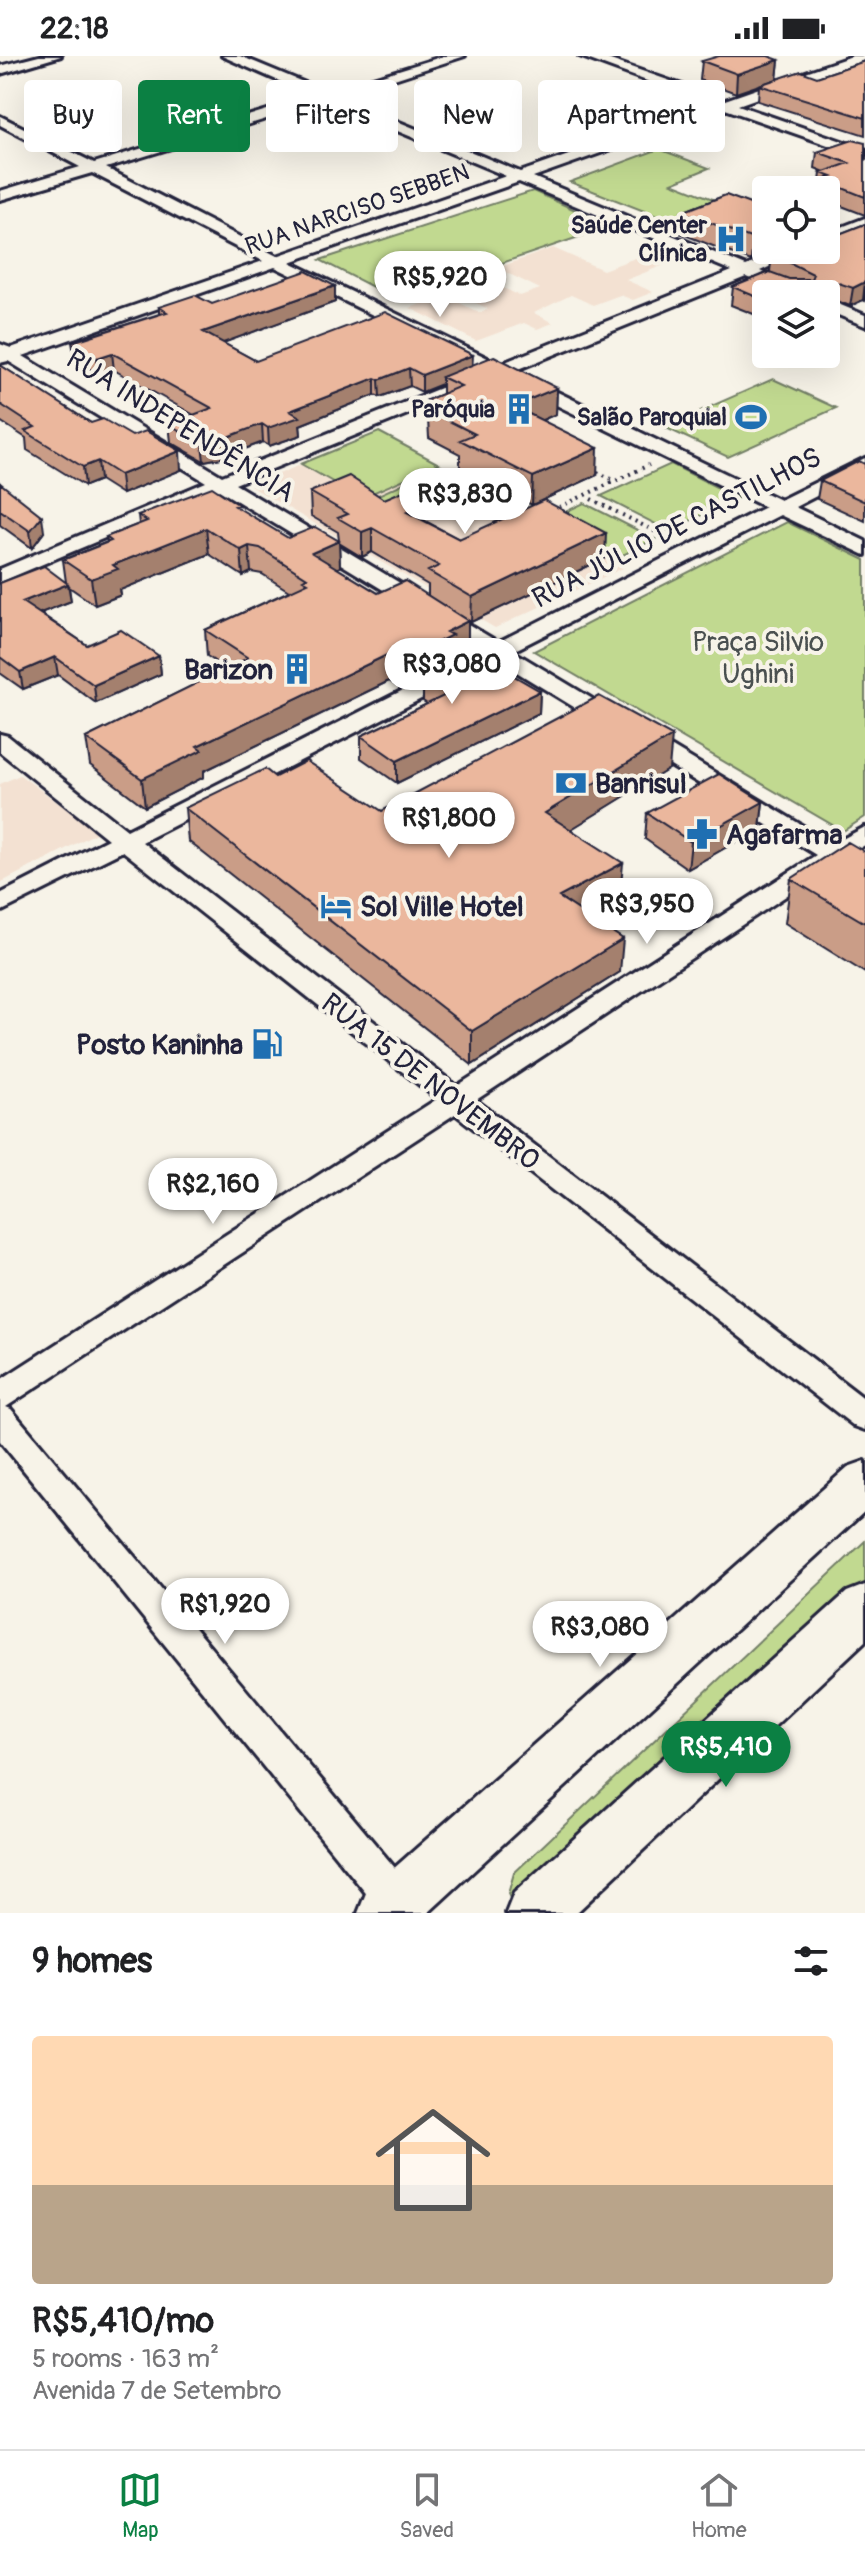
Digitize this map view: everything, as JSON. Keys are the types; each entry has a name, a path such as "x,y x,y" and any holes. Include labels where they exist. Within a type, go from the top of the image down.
{"main road":[{"path":"397,1910 865,1481"},
{"path":"534,1913 865,1608"}],"street":[{"path":"0,70 54,56"},
{"path":"229,56 288,80"},
{"path":"379,80 458,56"},
{"path":"586,56 654,80"},
{"name":"RUA NARCISO SEBBEN","path":"725,103 865,56"},
{"path":"725,105 865,154"},
{"path":"0,196 266,115"},
{"path":"0,120 277,262 865,549"},
{"path":"398,126 768,280"},
{"name":"RUA NARCISO SEBBEN","path":"3,354 592,152"},
{"path":"840,233 865,223"},
{"path":"0,576 218,484 764,264"},
{"path":"840,310 865,321"},
{"name":"RUA INDEPENDÊNCIA","path":"3,354 865,874"},
{"name":"RUA JÚLIO DE CASTILHOS","path":"0,904 865,464"},
{"name":"RUA 15 DE NOVEMBRO","path":"0,741 455,1100 865,1417"},
{"path":"0,1396 865,834"},
{"path":"0,1418 397,1910"}],"path":[{"path":"540,516 672,455"},
{"path":"579,463 616,481"},
{"path":"591,499 668,538"}],"shaded area":[{"path":"553,248 603,270 646,254 669,263 626,280 653,292 633,300 620,295 593,305 571,295 534,313 553,323 537,329 524,323 476,341 410,308 444,295 480,313 488,309 461,295 491,282 520,296 540,289 497,268"},
{"path":"379,432 625,567 495,628 250,486"},
{"path":"20,775 98,832 0,883 0,784"}],"green space":[{"path":"651,152 667,152 709,168 672,183 723,203 672,222 570,182"},
{"path":"533,191 611,226 396,299 320,260"},
{"name":"Salão Paroquial","path":"773,379 836,408 728,457 664,427"},
{"path":"379,432 439,464 361,498 301,464"},
{"path":"671,464 738,498 669,531 601,496"},
{"path":"441,466 483,490 410,526 365,501"},
{"path":"584,503 655,539 617,558 546,521"},
{"name":"Praça Silvio Ughini","path":"787,522 865,560 865,817 843,831 534,651"},
{"path":"865,1541 865,1609 517,1913 508,1894 514,1873"}],"building":[{"path":"719,56 768,56 779,60 737,74 702,61"},
{"path":"865,61 865,118 759,85 801,71 817,77"},
{"path":"853,140 865,143 865,197 840,187 840,176 821,173 849,163 817,152"},
{"path":"726,195 752,205 752,239 682,212"},
{"path":"865,224 865,282 853,288 840,284 840,280 752,280 752,295 733,287 770,272 789,279 811,279 813,274 792,264 840,264 840,234"},
{"path":"306,271 335,286 203,332 256,361 385,312 473,355 422,375 409,368 379,380 375,378 290,411 300,417 268,428 262,424 202,444 169,424 212,408 112,353 97,358 72,342 167,312 159,307 195,295 212,304"},
{"path":"494,356 557,388 513,406 598,448 533,477 460,440 475,434 429,411 439,406 427,400 461,386 442,377"},
{"path":"0,365 91,423 103,419 132,436 146,431 180,451 120,475 98,461 83,467 25,431 35,427 0,404"},
{"path":"859,461 865,464 865,502 820,481"},
{"path":"349,476 384,499 403,491 412,510 407,512 459,539 544,500 606,533 472,597 428,571 439,566 372,528 362,532 338,518 348,514 310,492"},
{"path":"0,483 42,516 30,531 0,510"},
{"path":"212,487 239,505 235,506 288,538 315,527 339,541 312,553 378,593 405,581 468,621 446,632 452,635 400,661 389,654 197,746 202,750 142,779 86,738 248,658 205,630 308,583 303,580 307,578 260,548 249,546 241,550 206,528 113,565 118,569 91,579 63,560 111,541 106,537 147,521 138,515"},
{"path":"44,566 68,584 22,602 87,645 121,630 159,656 94,685 55,657 20,672 0,657 0,583"},
{"path":"475,653 540,691 397,761 361,736 448,694 423,679"},
{"path":"599,696 672,736 545,813 623,863 559,897 623,939 472,1031 185,808 265,769 275,777 306,761 382,811"},
{"path":"719,774 763,802 691,842 647,813"},
{"path":"848,842 865,852 865,923 791,879"}],"place":[{"name":"Saúde Center Clínica","path":"731,239"},
{"name":"Paróquia","path":"519,409"},
{"name":"Salão Paroquial","path":"751,417"},
{"name":"Barizon","path":"297,669"},
{"name":"Banrisul","path":"571,783"},
{"name":"Agafarma","path":"702,834"},
{"name":"Sol Ville Hotel","path":"336,906"},
{"name":"Posto Kaninha","path":"267,1044"}]}
